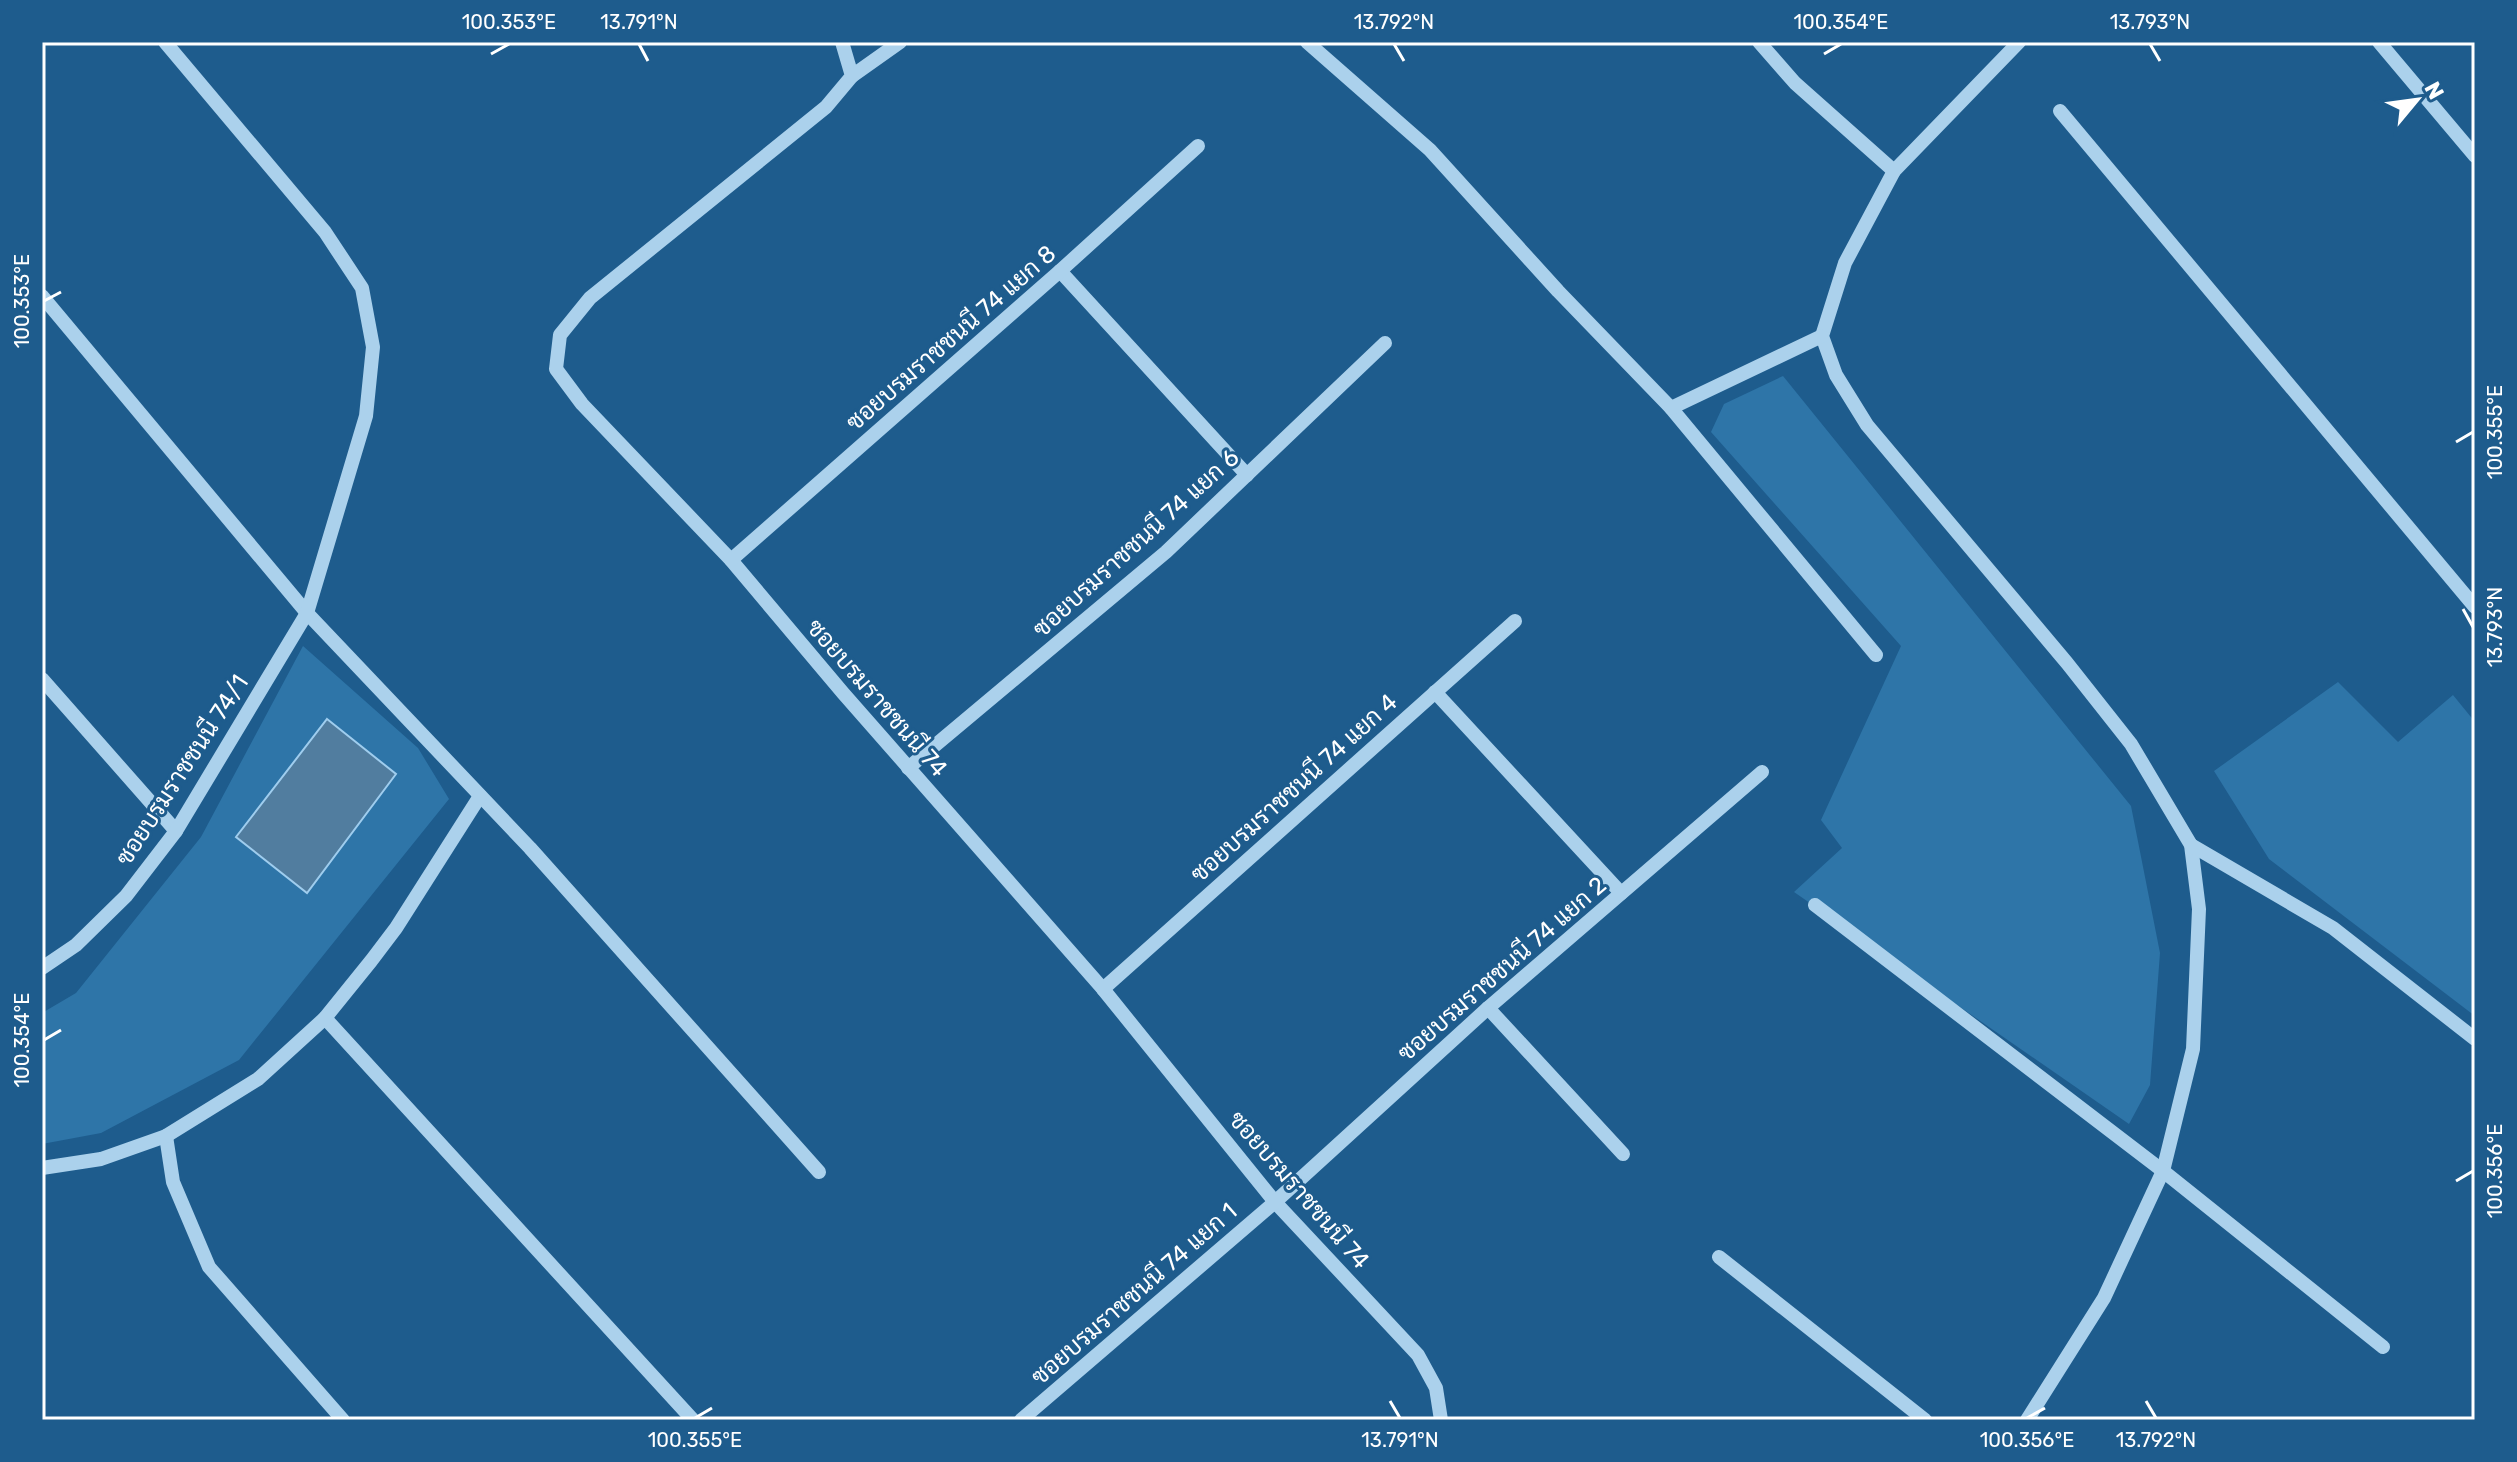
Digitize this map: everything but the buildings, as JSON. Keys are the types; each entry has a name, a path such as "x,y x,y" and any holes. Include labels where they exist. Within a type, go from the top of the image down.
{"street":[{"name":"ซอยบรมราชชนนี 74/1","path":"42,968 76,945 126,896 176,831 307,613 366,416 373,347 362,288 325,232 165,42"},
{"path":"842,42 852,76"},
{"name":"ซอยบรมราชชนนี 74","path":"900,42 852,76 826,107 590,298 560,335 556,369 582,404 731,560 908,768 1103,989 1275,1202 1418,1355 1436,1388 1441,1420"},
{"path":"1307,42 1430,150 1558,291 1671,408 1876,655"},
{"path":"1759,42 1795,83 1894,171"},
{"path":"2019,42 1894,171 1845,263 1822,336 1836,375 1867,425 2131,744 2191,845 2199,909 2193,1049 2163,1171 2104,1298 2027,1420"},
{"path":"2379,42 2475,156"},
{"path":"2060,111 2475,607"},
{"name":"ซอยบรมราชชนนี 74 แยก 8","path":"731,560 1198,146"},
{"path":"1060,271 1247,475"},
{"path":"42,296 307,613 541,860 819,1172"},
{"path":"1671,408 1822,336"},
{"name":"ซอยบรมราชชนนี 74 แยก 6","path":"908,768 1166,552 1385,343"},
{"name":"ซอยบรมราชชนนี 74 แยก 4","path":"1103,989 1515,621"},
{"path":"42,679 176,831"},
{"path":"1435,692 1621,893"},
{"name":"ซอยบรมราชชนนี 74 แยก 2","path":"1275,1202 1488,1008 1762,772"},
{"path":"42,1168 101,1159 166,1136 258,1079 325,1018 396,928 480,796"},
{"path":"2191,845 2333,928 2475,1039"},
{"path":"1815,905 2163,1171 2383,1347"},
{"path":"1488,1008 1623,1154"},
{"path":"325,1018 693,1420"},
{"path":"166,1136 173,1182 209,1267 343,1420"},
{"name":"ซอยบรมราชชนนี 74 แยก 1","path":"1021,1420 1275,1202"},
{"path":"1719,1257 1925,1420"}],"shaded area":[{"path":"1783,376 2131,806 2160,953 2150,1085 2129,1124 1794,892 1842,848 1821,820 1901,646 1711,432 1724,404"},
{"path":"303,646 418,748 449,799 239,1060 101,1133 42,1144 42,1013 76,993 201,837"},
{"path":"2338,682 2398,742 2453,695 2475,722 2475,1016 2269,859 2214,771"},
{"path":"327,719 396,774 307,893 236,837"}]}
